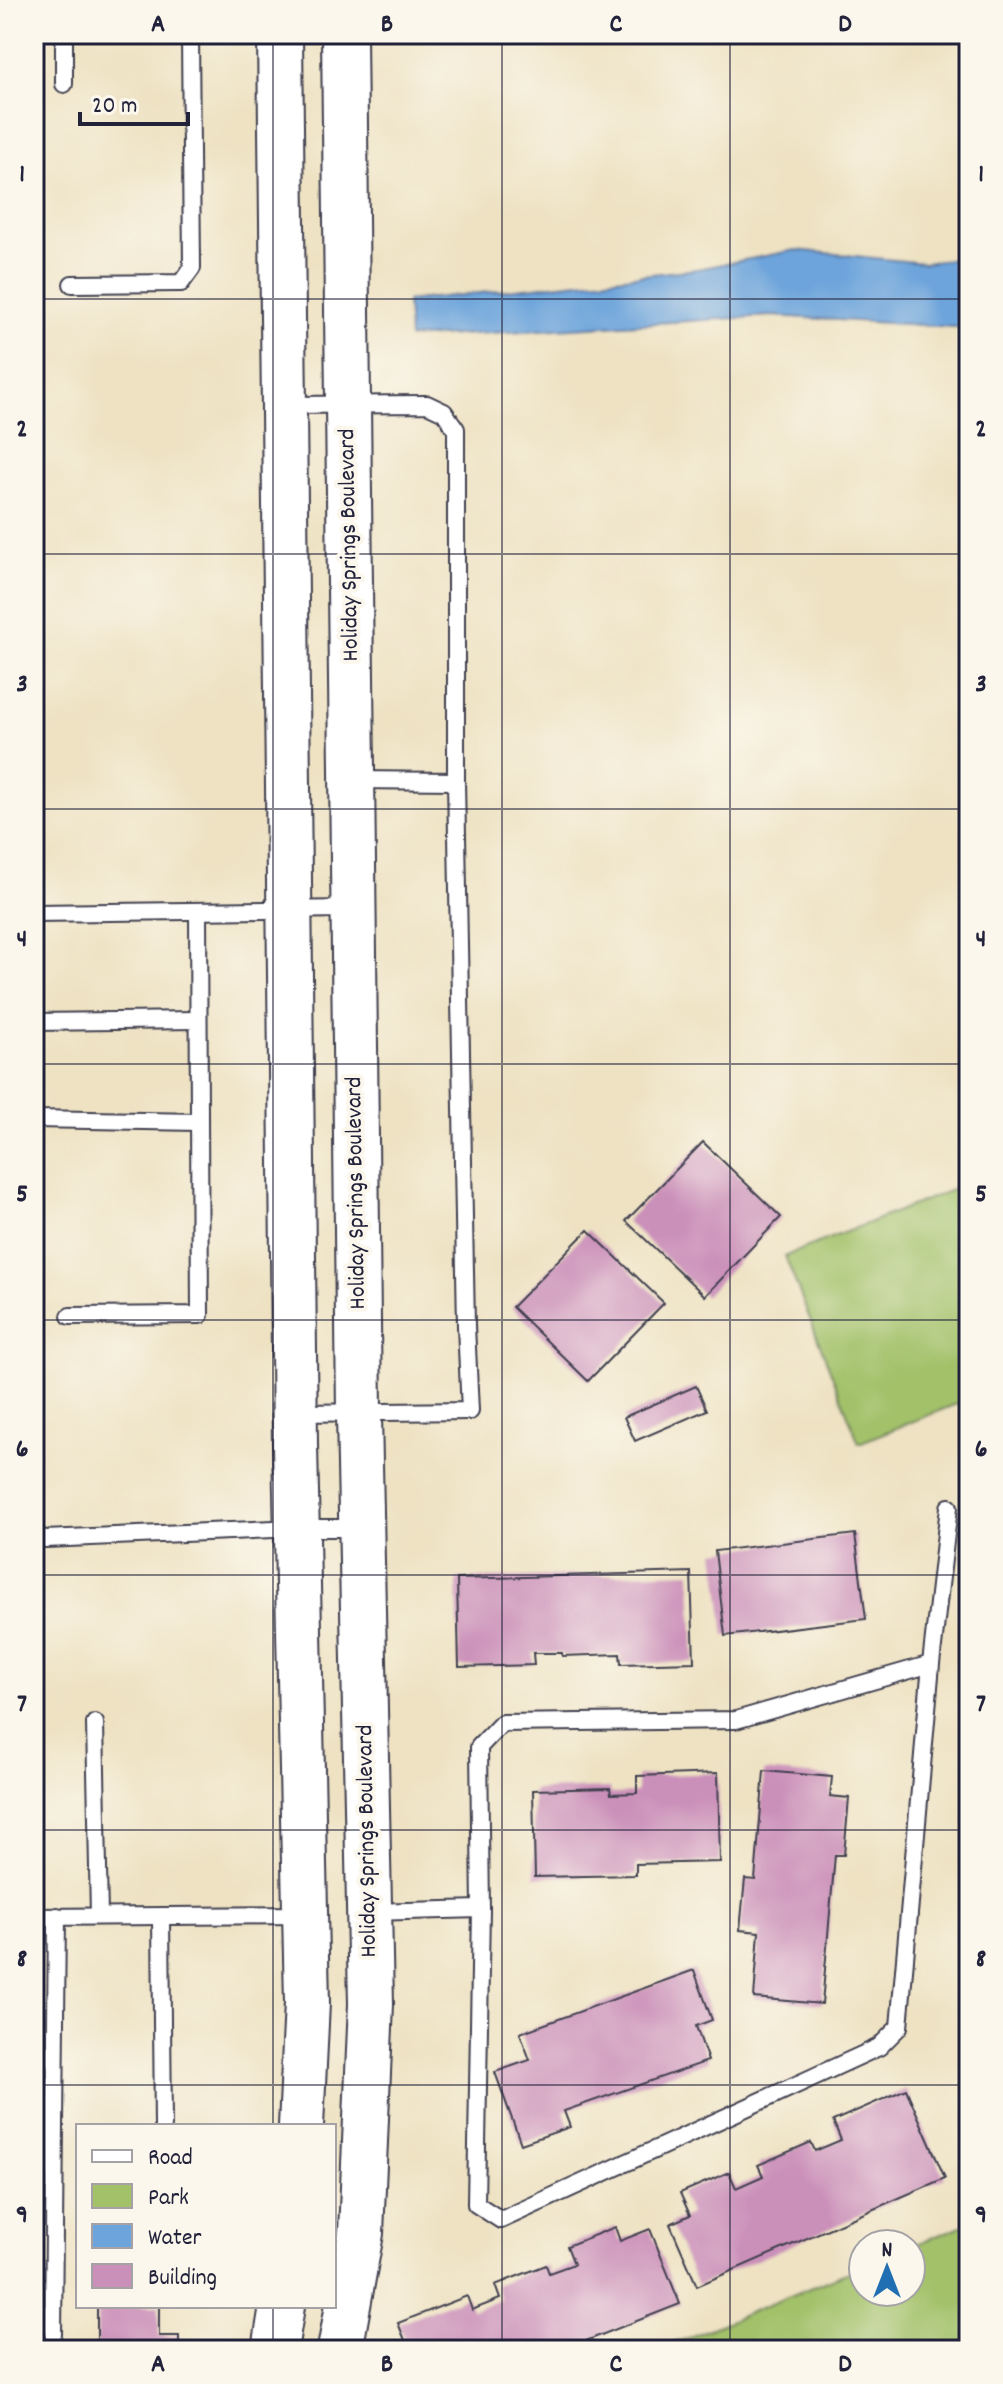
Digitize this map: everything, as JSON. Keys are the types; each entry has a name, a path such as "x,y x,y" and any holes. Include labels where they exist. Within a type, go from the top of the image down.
{"street":[{"path":"280,34 295,1413 307,2003 301,2124"},
{"name":"Holiday Springs Boulevard","path":"340,2350 361,2233 371,2004 359,1414 344,34"},
{"path":"304,1915 369,1912"},
{"path":"275,2350 282,2308"}],"lane":[{"path":"64,34 64,84"},
{"path":"72,284 181,283 192,268 190,34"},
{"path":"284,405 427,404 444,412 456,429 456,781 470,1411 295,1413"},
{"path":"353,780 456,781"},
{"path":"34,913 354,909"},
{"path":"70,1316 200,1315 198,911"},
{"path":"34,1022 198,1020"},
{"path":"34,1119 199,1122"},
{"path":"931,1664 736,1720 502,1723 479,1747 481,1909 476,2204 501,2220 879,2047 899,2027 931,1664 949,1507"},
{"path":"34,1535 45,1539 361,1528"},
{"path":"95,1723 99,1915"},
{"path":"369,1912 481,1909"},
{"path":"34,1917 304,1915"},
{"path":"53,2334 57,1916"},
{"path":"161,1917 163,2124"}],"green space":[{"path":"969,1183 969,1399 859,1443 785,1256"},
{"path":"969,2223 969,2350 658,2350 847,2273 847,2308 927,2308 927,2240"}],"water":[{"path":"796,250 924,263 969,257 969,328 772,316 409,338 407,301 697,269"}],"building":[{"path":"703,1142 781,1217 705,1296 626,1221"},
{"path":"588,1230 664,1303 588,1381 512,1307"},
{"path":"696,1386 707,1410 635,1441 624,1417"},
{"path":"855,1534 866,1619 725,1636 715,1551"},
{"path":"691,1572 694,1662 621,1664 620,1654 562,1656 562,1653 533,1653 534,1665 459,1667 457,1579"},
{"path":"764,1771 832,1777 830,1796 849,1798 844,1855 835,1855 822,2004 754,1998 759,1932 740,1930 745,1879 755,1880"},
{"path":"718,1773 720,1862 636,1864 636,1875 535,1877 533,1790 610,1788 611,1794 637,1793 637,1776"},
{"path":"694,1970 712,2020 696,2026 708,2061 564,2111 570,2127 521,2144 495,2072 530,2060 520,2033"},
{"path":"906,2089 945,2178 697,2286 670,2224 690,2215 680,2193 729,2172 736,2188 763,2176 758,2165 811,2142 815,2151 841,2140 833,2121"},
{"path":"615,2227 620,2241 650,2229 680,2304 563,2350 409,2350 398,2323 467,2296 472,2310 500,2299 495,2285 546,2265 549,2273 574,2264 567,2246"},
{"path":"97,2308 159,2308 159,2336 179,2336 179,2350 97,2350"}]}
